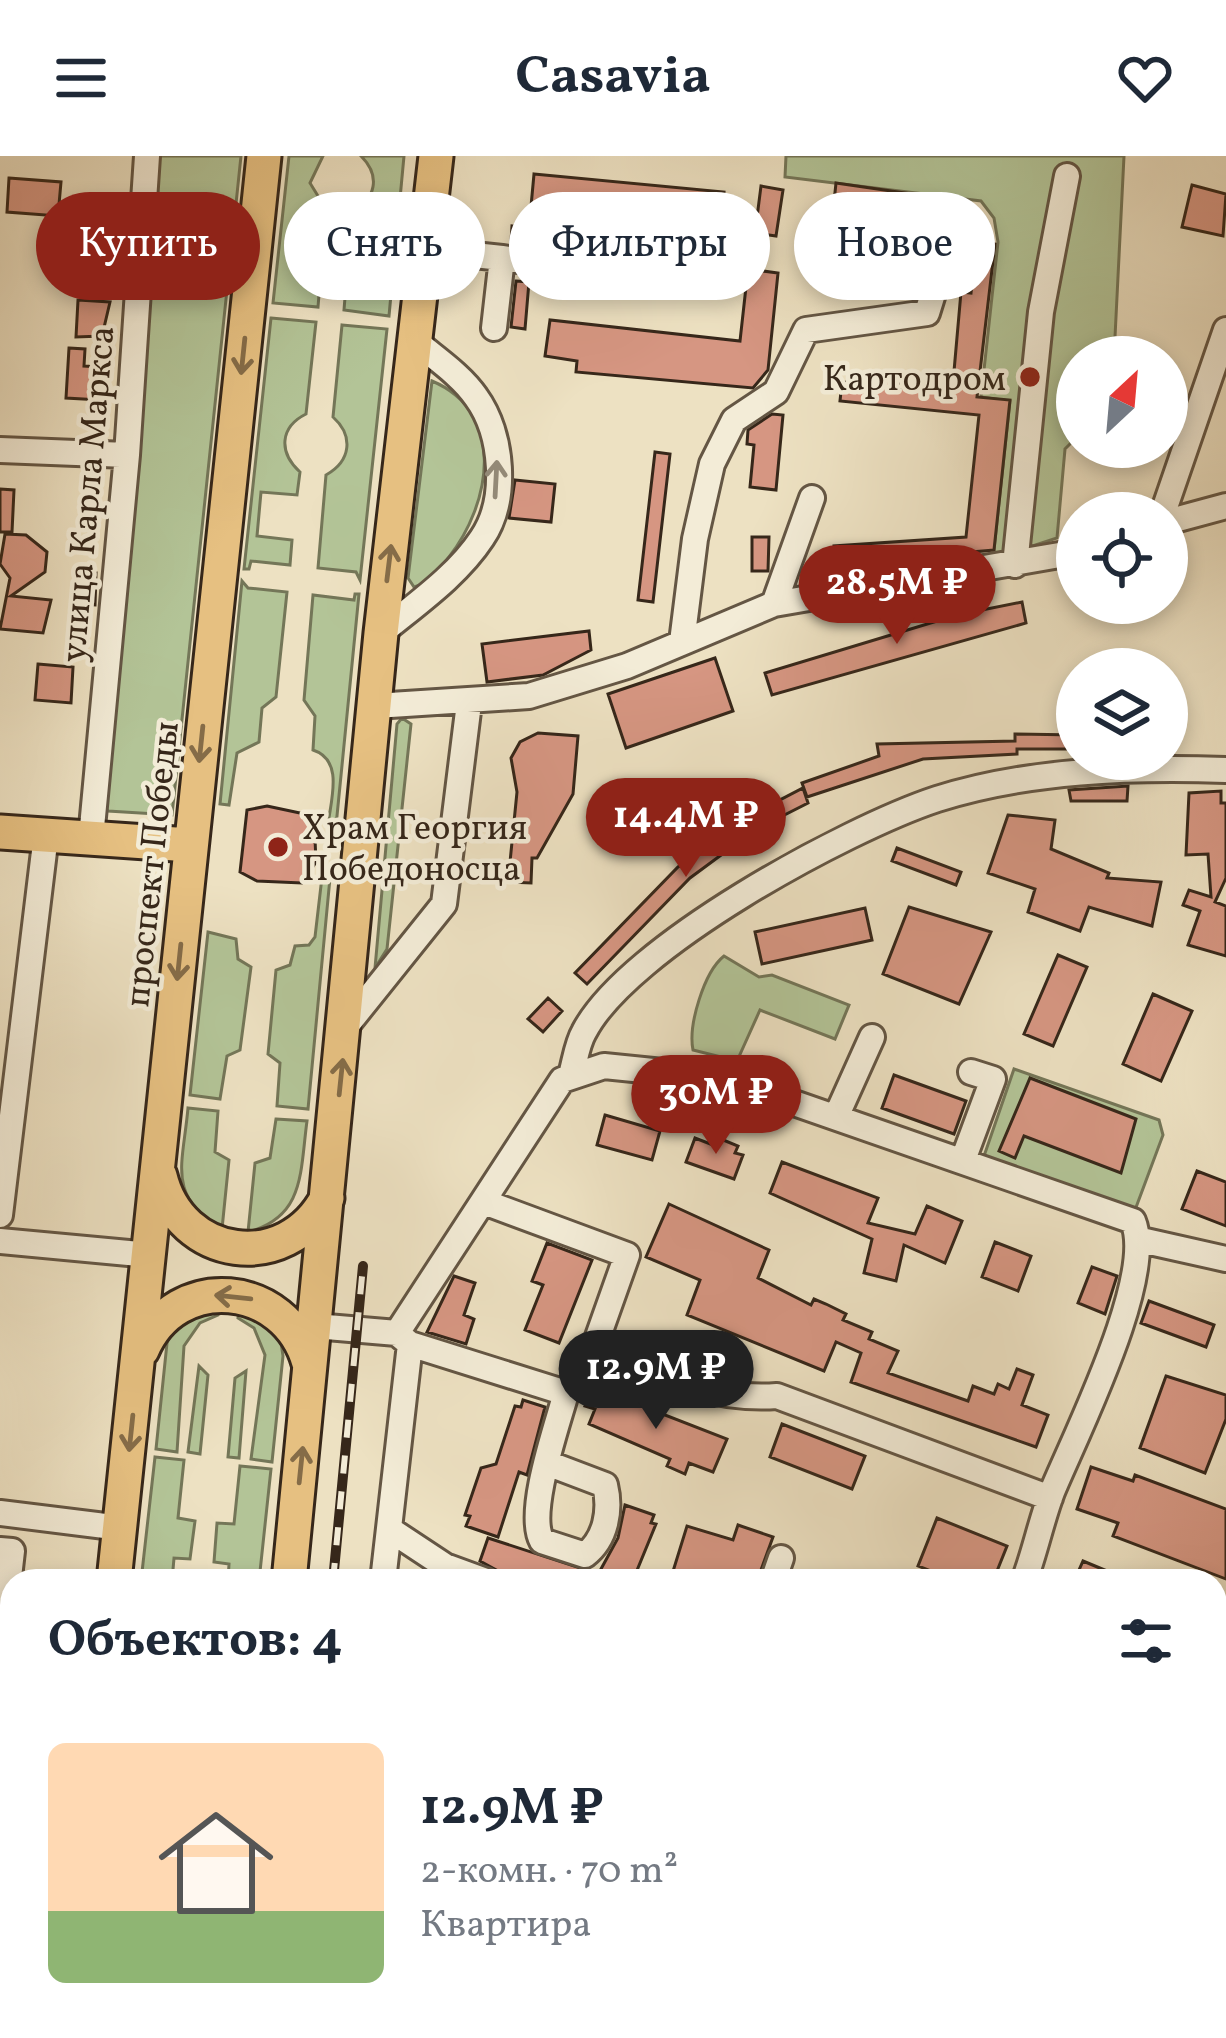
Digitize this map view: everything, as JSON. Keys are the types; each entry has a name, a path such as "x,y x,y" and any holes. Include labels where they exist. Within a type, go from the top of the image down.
{"main road":[{"name":"проспект Победы","path":"116,1569 264,156"},
{"path":"433,192 436,156"},
{"path":"290,1569 382,633 420,300"},
{"path":"0,832 190,845"},
{"path":"158,1169 165,1195 182,1221 205,1240 233,1249 264,1248 292,1238 314,1218 329,1194"},
{"path":"139,1356 153,1329 175,1308 202,1296 232,1294 261,1302 286,1319 303,1344 311,1370"}],"street":[{"name":"улица Карла Маркса","path":"91,838 127,455 147,156"},
{"path":"1016,565 1042,312 1067,176"},
{"path":"485,256 509,259"},
{"path":"494,328 502,258"},
{"path":"682,642 702,500 734,420 776,392 806,329 927,313 931,300"},
{"path":"1170,492 1226,330"},
{"path":"382,633 478,544 491,523 496,494 494,441 476,397 415,341"},
{"path":"0,450 127,455"},
{"path":"774,604 812,498"},
{"path":"1188,516 1226,506"},
{"path":"375,706 469,703 581,683 774,604 1056,556"},
{"path":"347,1024 444,904 469,703"},
{"path":"384,1569 403,1339 546,1102 571,1075 583,1033 609,997 678,938 885,820 939,799 1084,772 1226,770"},
{"path":"0,1216 46,835"},
{"path":"836,1118 872,1037"},
{"path":"571,1075 604,1066 722,1078 963,1160 1137,1231 1226,1259"},
{"path":"963,1160 993,1079 971,1072"},
{"path":"484,1202 627,1255 594,1348 566,1393 547,1462"},
{"path":"1031,1569 1050,1498 1097,1387 1138,1268 1137,1231"},
{"path":"0,1241 150,1255"},
{"path":"315,1326 403,1339 566,1393"},
{"path":"594,1348 694,1390 746,1398 777,1396 1050,1498"},
{"path":"0,1513 121,1528"},
{"path":"389,1529 453,1569"},
{"path":"0,1550 12,1551 10,1569"}],"green space":[{"path":"155,156 241,156 237,192 152,192"},
{"path":"289,156 323,156 310,183 316,192 285,192"},
{"path":"361,156 404,156 401,192 372,192"},
{"name":"Картодром","path":"786,156 1124,156 1115,336 1056,336 1056,468 1063,468 1061,492 1056,492 1056,538 993,559 1010,401 981,397 995,300 995,192 908,192 785,177"},
{"path":"284,202 284,300 319,300 318,307 273,303"},
{"path":"143,300 226,300 172,815 108,811 103,804"},
{"path":"345,300 390,300 389,316 344,310"},
{"path":"271,318 316,322 306,414 291,426 285,440 288,456 300,472 297,495 261,492 257,536 292,540 290,565 251,561 249,569 244,569"},
{"path":"342,325 387,329 360,580 356,572 318,568 326,475 341,463 347,448 344,432 333,417"},
{"path":"432,381 456,396 472,415 482,437 482,487 463,536 449,557 434,575 414,587 408,578"},
{"path":"242,581 248,588 287,592 276,697 262,708 259,742 237,753 229,805 220,804"},
{"path":"359,594 336,826 328,825 332,771 323,755 313,750 315,716 304,700 313,595 354,600"},
{"path":"402,718 411,724 387,949 375,968 397,724"},
{"path":"322,877 330,878 308,1109 277,1106 280,1063 268,1054 276,970 290,965 295,946 309,945 315,937"},
{"path":"208,932 236,939 238,959 251,967 240,1050 227,1056 220,1099 190,1095"},
{"path":"724,956 759,977 772,975 849,1005 835,1039 760,1010 737,1061 693,1050 699,1000"},
{"path":"1014,1069 1159,1120 1163,1135 1135,1210 984,1156"},
{"path":"188,1108 218,1111 215,1152 229,1160 222,1229 204,1217 185,1191 182,1163"},
{"path":"276,1119 307,1121 300,1175 290,1204 280,1216 248,1232 255,1163 270,1158"},
{"path":"220,1299 218,1315 200,1323 184,1346 177,1452 156,1449 167,1343 174,1325"},
{"path":"240,1301 280,1336 283,1356 272,1462 251,1459 265,1355 254,1328 238,1318"},
{"path":"199,1366 208,1375 200,1454 188,1452"},
{"path":"246,1371 239,1458 228,1457 235,1378"},
{"path":"155,1457 184,1460 178,1518 195,1521 190,1559 174,1558 173,1569 142,1569"},
{"path":"240,1466 271,1469 260,1569 229,1569 229,1564 214,1562 217,1523 234,1524"}],"building":[{"path":"534,174 724,192 532,192"},
{"path":"9,178 61,182 60,192 36,192 36,214 7,212"},
{"path":"836,183 898,192 835,192"},
{"path":"1192,185 1226,194 1223,236 1182,227"},
{"path":"761,186 783,190 776,236 770,235 770,192 760,192"},
{"path":"770,272 778,273 768,370 753,388 576,372 577,361 545,356 550,320 740,341 745,300 770,300"},
{"path":"78,300 110,302 102,336 76,337"},
{"path":"514,300 527,300 525,329 511,327"},
{"path":"960,300 988,300 977,397 1010,400 994,550 835,564 834,546 966,537 979,415 840,401 842,382 880,386 881,375 899,377 898,388 952,394"},
{"path":"69,348 85,349 84,366 102,367 100,400 66,398"},
{"path":"772,414 783,415 776,490 750,487 754,445 747,444 748,430"},
{"path":"655,452 670,454 653,602 638,600"},
{"path":"515,480 555,484 551,522 509,518"},
{"path":"0,489 14,490 12,532 0,532"},
{"path":"5,534 26,535 47,552 45,572 11,596 51,600 43,633 0,629 10,578 0,564"},
{"path":"752,537 769,537 768,571 752,571"},
{"path":"80,572 96,573 95,605 78,604"},
{"path":"1022,602 1026,623 772,695 765,673 957,615"},
{"path":"589,631 591,650 543,675 487,682 482,644"},
{"path":"715,658 733,711 626,748 608,694"},
{"path":"38,664 73,667 71,703 35,700"},
{"path":"538,733 578,736 573,794 537,858 532,858 531,883 508,882 517,792 511,758 520,742"},
{"path":"1015,734 1056,735 1056,749 923,759 807,797 802,783 879,756 877,744 1015,741"},
{"path":"1128,786 1127,801 1071,801 1069,790"},
{"path":"803,788 808,803 755,830 690,878 587,984 575,973 678,867 747,817"},
{"path":"1221,791 1221,803 1226,803 1226,878 1215,902 1226,906 1226,956 1188,945 1200,911 1183,905 1189,890 1211,897 1208,854 1186,855 1189,793"},
{"name":"Храм Георгия Победоносца","path":"267,806 314,816 316,862 302,883 257,881 240,872 247,810"},
{"path":"1008,815 1055,820 1051,849 1109,873 1107,878 1161,882 1152,926 1089,907 1080,931 1028,912 1035,889 988,873"},
{"path":"897,848 961,872 956,885 892,861"},
{"path":"909,907 991,932 959,1004 883,974"},
{"path":"865,908 872,940 762,964 755,932"},
{"path":"1058,955 1087,967 1053,1046 1024,1034"},
{"path":"1153,994 1192,1011 1161,1081 1123,1064"},
{"path":"548,998 562,1011 543,1032 528,1019"},
{"path":"894,1075 966,1101 954,1134 882,1108"},
{"path":"1030,1078 1136,1119 1121,1173 1024,1136 1015,1158 999,1151"},
{"path":"605,1115 660,1131 652,1160 597,1145"},
{"path":"716,1137 738,1146 735,1153 743,1155 734,1179 686,1162 695,1138 713,1145"},
{"path":"782,1162 878,1198 868,1223 915,1234 927,1206 962,1221 945,1263 904,1245 896,1281 864,1273 872,1239 770,1193"},
{"path":"1197,1171 1226,1182 1226,1226 1182,1209"},
{"path":"669,1204 769,1250 758,1278 811,1305 814,1299 846,1314 843,1320 872,1332 869,1339 898,1351 888,1373 968,1401 973,1386 994,1394 998,1384 1009,1389 1017,1369 1033,1375 1022,1405 1048,1415 1036,1447 851,1382 861,1353 836,1342 824,1371 687,1315 700,1280 646,1257"},
{"path":"995,1242 1031,1256 1018,1291 982,1277"},
{"path":"547,1243 592,1260 559,1343 525,1330 543,1285 532,1281"},
{"path":"1092,1267 1117,1276 1105,1314 1078,1303"},
{"path":"454,1276 475,1283 464,1315 474,1319 466,1344 427,1332"},
{"path":"1149,1301 1214,1325 1206,1347 1141,1323"},
{"path":"1166,1376 1226,1395 1226,1419 1205,1473 1140,1448"},
{"path":"593,1387 727,1439 713,1472 689,1463 685,1474 667,1466 670,1459 589,1424 595,1409 585,1406"},
{"path":"523,1400 545,1407 527,1475 519,1472 498,1537 466,1526 470,1516 465,1515 481,1468 496,1464 515,1406 521,1407"},
{"path":"782,1424 865,1456 852,1489 770,1457"},
{"path":"1091,1467 1133,1481 1135,1475 1226,1509 1226,1569 1200,1569 1113,1536 1118,1523 1077,1509"},
{"path":"625,1505 654,1515 651,1523 656,1524 638,1569 601,1569 618,1538"},
{"path":"937,1518 1007,1546 998,1569 918,1566"},
{"path":"738,1525 773,1537 761,1569 674,1569 687,1526 733,1540"},
{"path":"488,1538 583,1569 495,1569 480,1561"},
{"path":"1083,1561 1102,1569 1080,1569"}],"railway":[{"path":"334,1569 363,1266"}],"place":[{"name":"Картодром","path":"1030,377"},
{"name":"Храм Георгия Победоносца","path":"278,847"}]}
